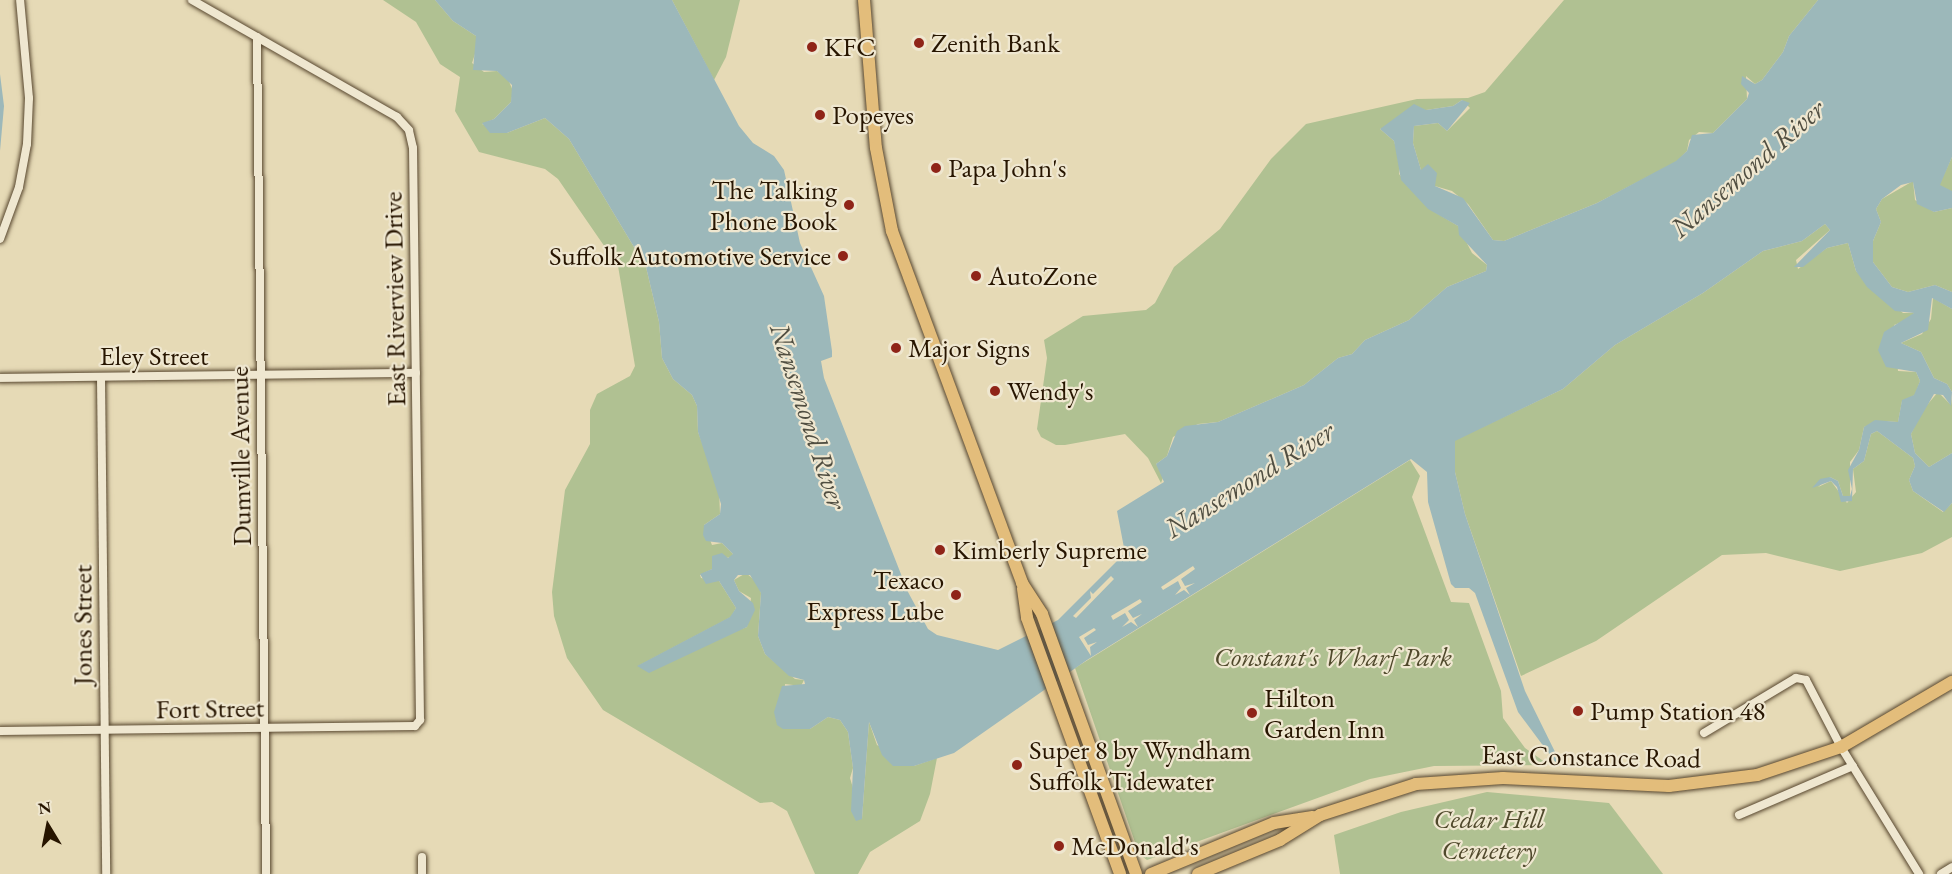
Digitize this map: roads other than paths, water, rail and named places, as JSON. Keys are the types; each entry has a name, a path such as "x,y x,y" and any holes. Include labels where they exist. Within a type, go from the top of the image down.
{"main road":[{"path":"864,0 876,148 892,231 1022,582 1044,621 1136,874"},
{"path":"1022,582 1030,626 1120,874"},
{"name":"East Constance Road","path":"1151,874 1274,823 1320,815 1386,791 1450,780 1503,778 1669,786 1726,781 1787,767 1841,747 1952,682"},
{"name":"East Constance Road","path":"1198,874 1280,840 1320,815"}],"street":[{"path":"0,239 19,187 27,144 28,98 21,0"},
{"name":"East Riverview Drive","path":"192,0 397,117 409,130 413,148 420,722"},
{"name":"Dumville Avenue","path":"257,37 266,874"},
{"name":"Eley Street","path":"0,378 260,377 416,373"},
{"name":"Jones Street","path":"101,376 106,874"},
{"path":"1704,733 1762,695 1802,678 1841,747 1919,874"},
{"name":"Fort Street","path":"0,731 415,726 420,722"},
{"path":"1739,815 1853,766"},
{"path":"422,857 422,874"},
{"path":"1941,874 1952,867"}],"water":[{"name":"Nansemond River","path":"435,0 672,0 739,126 753,143 774,156 784,170 800,243 824,296 832,357 821,361 824,378 908,592 928,629 937,635 998,650 1058,620 1125,553 1117,511 1164,482 1156,464 1167,456 1177,431 1185,426 1218,422 1304,385 1338,358 1352,354 1365,340 1409,320 1447,287 1486,271 1487,265 1459,235 1458,226 1428,209 1401,180 1394,141 1380,129 1414,104 1426,110 1453,106 1462,100 1470,103 1447,131 1438,123 1414,126 1413,143 1421,170 1428,164 1437,173 1435,186 1463,198 1493,240 1504,241 1597,203 1676,161 1687,151 1692,135 1713,133 1747,99 1749,93 1741,84 1742,76 1755,84 1762,80 1783,52 1789,36 1818,0 1952,0 1952,157 1940,185 1952,191 1952,208 1934,212 1917,204 1913,182 1901,185 1882,199 1876,209 1881,222 1873,241 1873,262 1892,287 1908,292 1935,285 1952,292 1952,309 1932,298 1928,330 1901,343 1921,352 1934,378 1947,384 1952,392 1951,406 1943,395 1934,394 1911,434 1915,453 1929,467 1952,453 1952,503 1944,512 1913,491 1909,480 1915,466 1913,458 1877,431 1871,434 1864,461 1853,469 1852,501 1841,502 1837,487 1831,481 1812,488 1820,479 1830,477 1838,481 1843,496 1850,496 1852,489 1848,470 1859,450 1864,427 1875,420 1898,422 1902,400 1914,395 1920,381 1916,372 1886,367 1878,350 1884,332 1914,313 1895,311 1867,287 1856,271 1848,243 1827,248 1803,267 1794,267 1830,230 1825,224 1802,241 1763,251 1703,293 1615,345 1563,389 1455,441 1455,472 1465,514 1525,691 1560,762 1556,763 1518,712 1475,593 1469,588 1455,588 1451,584 1428,502 1427,472 1411,459 1087,660 954,753 914,766 893,766 882,755 869,722 862,819 856,821 851,811 853,768 848,732 840,720 828,717 810,729 783,729 777,725 774,712 782,686 805,684 804,680 789,676 765,654 758,636 761,593 750,575 738,575 734,580 739,591 753,603 755,610 747,627 649,673 637,666 730,617 736,608 719,581 706,584 700,574 712,569 712,556 722,553 728,558 733,554 722,543 706,541 703,535 704,525 720,514 721,504 698,432 697,406 692,395 673,379 662,358 659,322 646,267 569,139 545,118 507,133 490,133 482,123 494,119 511,102 512,85 497,71 473,70 476,36 453,21"},
{"path":"0,74 4,106 0,151"}],"place":[{"name":"Zenith Bank","path":"919,43"},
{"name":"KFC","path":"812,47"},
{"name":"Popeyes","path":"820,115"},
{"name":"Papa John's","path":"936,168"},
{"name":"The Talking Phone Book","path":"849,205"},
{"name":"Suffolk Automotive Service","path":"843,256"},
{"name":"AutoZone","path":"976,276"},
{"name":"Major Signs","path":"896,348"},
{"name":"Wendy's","path":"995,391"},
{"name":"Kimberly Supreme","path":"940,550"},
{"name":"Texaco Express Lube","path":"956,595"},
{"name":"Pump Station 48","path":"1578,711"},
{"name":"Hilton Garden Inn","path":"1252,713"},
{"name":"Super 8 by Wyndham Suffolk Tidewater","path":"1017,765"},
{"name":"McDonald's","path":"1059,846"}],"park label":[{"name":"Constant's Wharf Park","path":"1333,657"},
{"name":"Cedar Hill Cemetery","path":"1489,834"}]}
